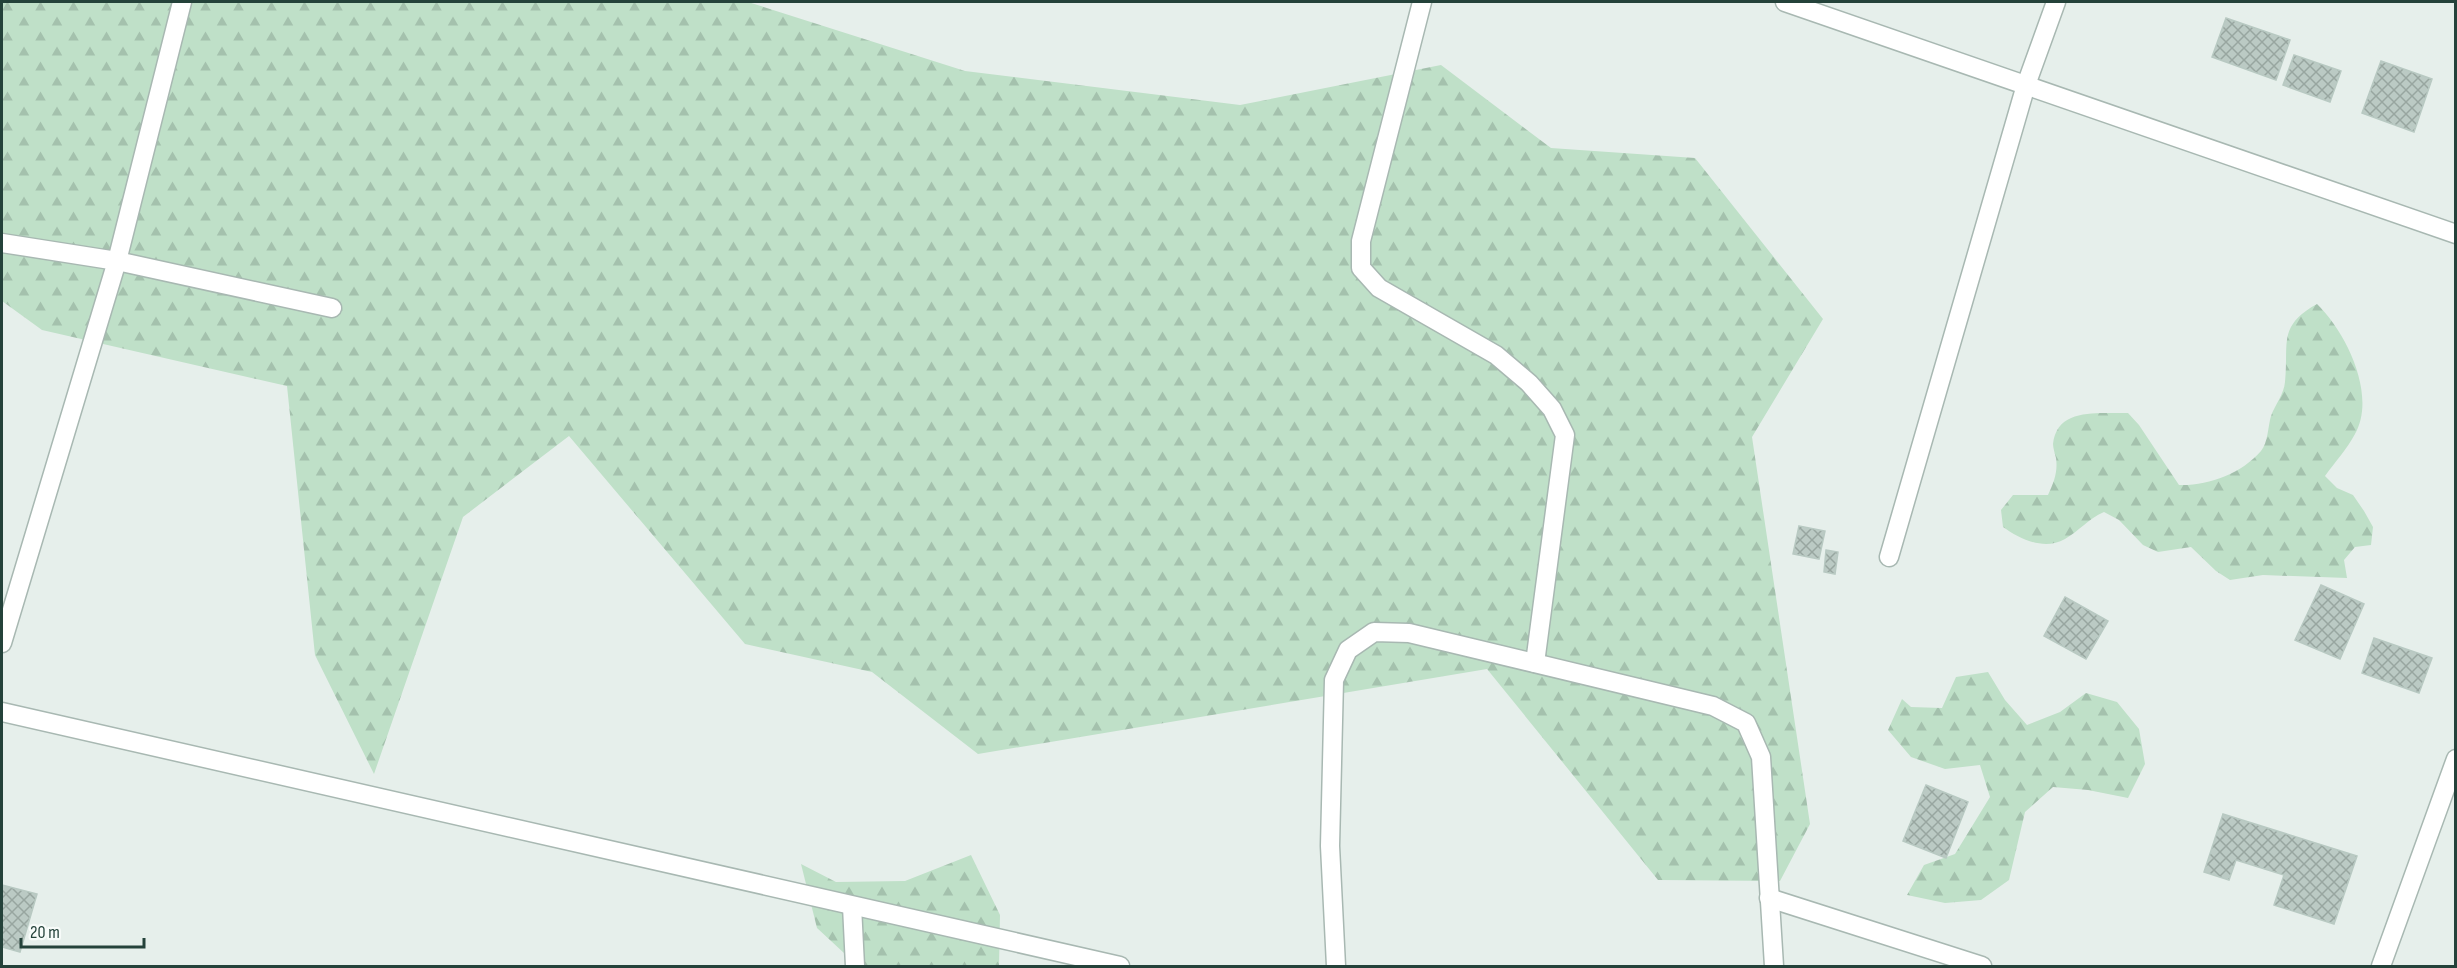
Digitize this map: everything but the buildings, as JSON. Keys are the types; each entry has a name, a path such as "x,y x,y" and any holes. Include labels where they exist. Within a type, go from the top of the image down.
{"street":[{"path":"2,643 117,261 182,2"},
{"path":"1422,2 1360,241 1361,268 1379,288 1496,355 1528,382 1552,409 1565,435 1535,663"},
{"path":"1785,2 2456,234"},
{"path":"1888,557 2026,85 2056,2"},
{"path":"2,243 117,261 332,308"},
{"path":"1336,966 1330,846 1334,680 1348,650 1374,632 1409,633 1713,706 1746,723 1761,757 1774,966"},
{"path":"2,712 1120,966"},
{"path":"2381,966 2456,759"},
{"path":"1769,898 1982,966"},
{"path":"852,906 855,966"}],"green space":[{"path":"2,2 748,2 965,71 1240,105 1441,65 1551,148 1695,158 1823,319 1752,437 1810,824 1780,881 1658,880 1487,669 978,754 872,672 745,644 569,436 463,517 374,774 315,655 287,386 42,330 2,301"},
{"path":"2317,304 2328,316 2348,347 2360,383 2362,401 2361,418 2355,434 2325,476 2337,488 2353,495 2373,527 2371,545 2355,547 2344,560 2347,578 2263,575 2230,580 2216,571 2191,547 2158,552 2143,545 2119,520 2104,512 2065,539 2049,544 2033,542 2003,527 2001,510 2013,495 2048,495 2056,472 2053,444 2056,432 2063,423 2082,415 2128,413 2139,425 2179,485 2212,481 2244,466 2263,448 2271,416 2283,391 2287,337 2290,328 2304,312"},
{"path":"1988,672 2005,700 2027,725 2060,712 2086,693 2117,702 2139,729 2145,764 2128,798 2088,790 2053,787 2025,812 2009,880 1981,900 1945,903 1907,895 1924,865 1955,854 1990,797 1980,765 1945,769 1911,757 1888,730 1902,699 1911,707 1942,708 1956,677"},
{"path":"971,855 1000,915 999,966 858,966 817,928 801,864 836,882 905,881"}]}
